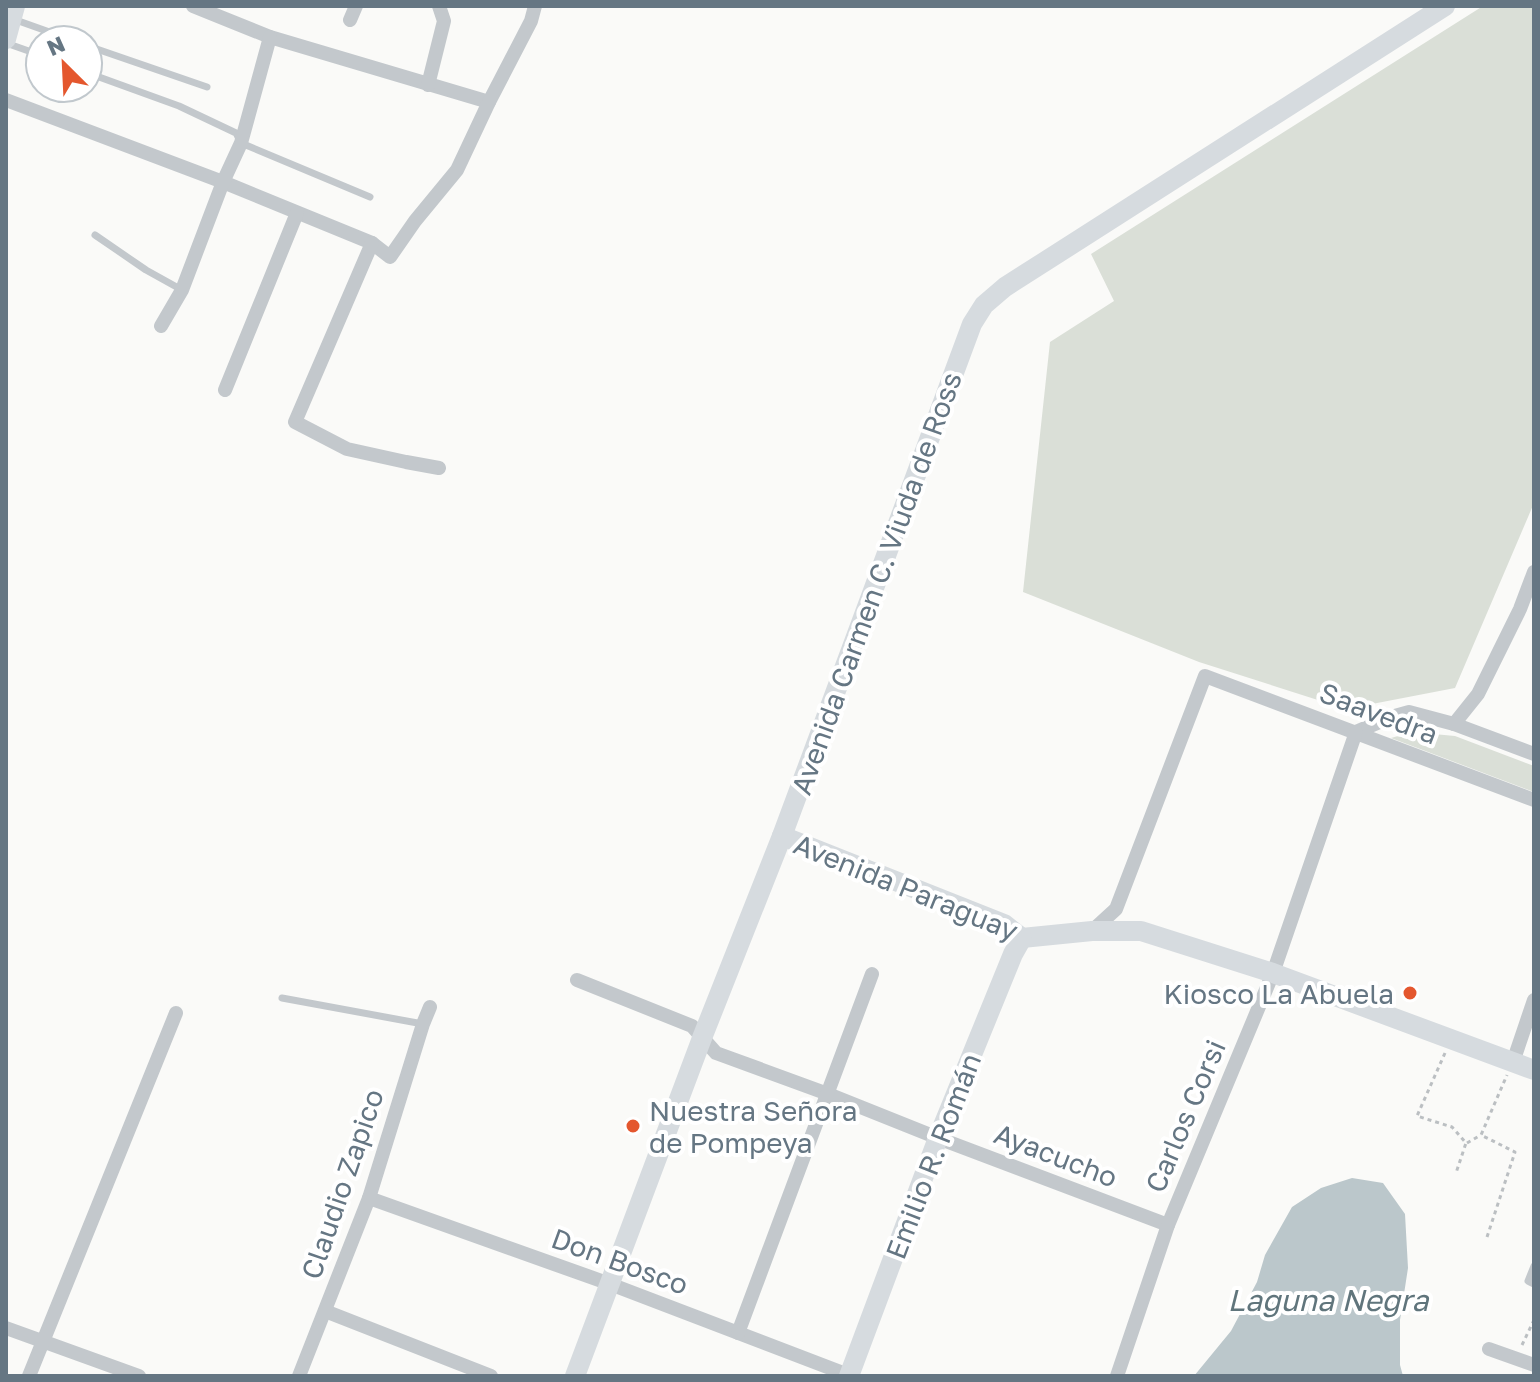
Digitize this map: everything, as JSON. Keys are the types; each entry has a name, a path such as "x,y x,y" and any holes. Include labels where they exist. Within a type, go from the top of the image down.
{"street":[{"path":"193,6 270,37 489,102"},
{"path":"428,85 444,21 439,6"},
{"path":"6,100 223,182 372,243 390,257 457,170 531,21 535,6"},
{"name":"Avenida Carmen C. Viuda de Ross","path":"575,1376 782,836 972,324 984,305 1018,278 1445,6"},
{"path":"161,326 182,290 241,143 270,37"},
{"path":"225,390 297,213"},
{"path":"372,243 295,422 347,449 439,468"},
{"path":"1454,724 1478,694 1527,607 1534,572"},
{"name":"Saavedra","path":"1092,931 1116,909 1205,676 1534,800"},
{"name":"Saavedra","path":"1356,732 1409,712 1454,724 1534,754"},
{"name":"Carlos Corsi","path":"1117,1376 1168,1225 1273,973 1356,732"},
{"name":"Avenida Paraguay","path":"782,836 1004,924 1022,938 1092,931 1141,931 1273,973 1534,1070"},
{"name":"Emilio R. Román","path":"850,1376 938,1138 1022,938"},
{"path":"738,1333 872,974"},
{"name":"Ayacucho","path":"577,980 692,1026 716,1053 1168,1225"},
{"path":"1513,1062 1534,1000"},
{"name":"Claudio Zapico","path":"299,1376 369,1198 430,1007"},
{"path":"29,1376 176,1013"},
{"name":"Don Bosco","path":"369,1198 610,1284 850,1376"},
{"path":"325,1311 491,1376"},
{"path":"6,1328 139,1376"},
{"path":"1489,1349 1534,1365"}],"lane":[{"path":"9,27 24,41"},
{"path":"104,52 207,87"},
{"path":"104,79 179,106 236,133 241,143 370,197"},
{"path":"95,235 182,290"},
{"path":"282,998 423,1024"},
{"path":"1534,1266 1528,1281 1534,1284"}],"path":[{"path":"1451,1039 1417,1116 1452,1127 1466,1143"},
{"path":"1456,1173 1466,1143 1481,1135 1513,1062"},
{"path":"1481,1135 1515,1152 1487,1237"},
{"path":"1517,1358 1534,1320"}],"shaded area":[{"path":"1483,6 1534,6 1534,503 1455,688 1346,709 1199,662 1023,592 1050,342 1114,301 1091,254"},
{"path":"1412,732 1455,736 1534,766 1534,792 1391,738"}],"water":[{"name":"Laguna Negra","path":"1352,1178 1383,1183 1405,1214 1408,1268 1400,1320 1400,1365 1403,1376 1194,1376 1231,1331 1257,1282 1265,1255 1292,1207 1321,1188"}],"place":[{"name":"Kiosco La Abuela","path":"1410,993"},
{"name":"Nuestra Señora de Pompeya","path":"633,1126"}]}
